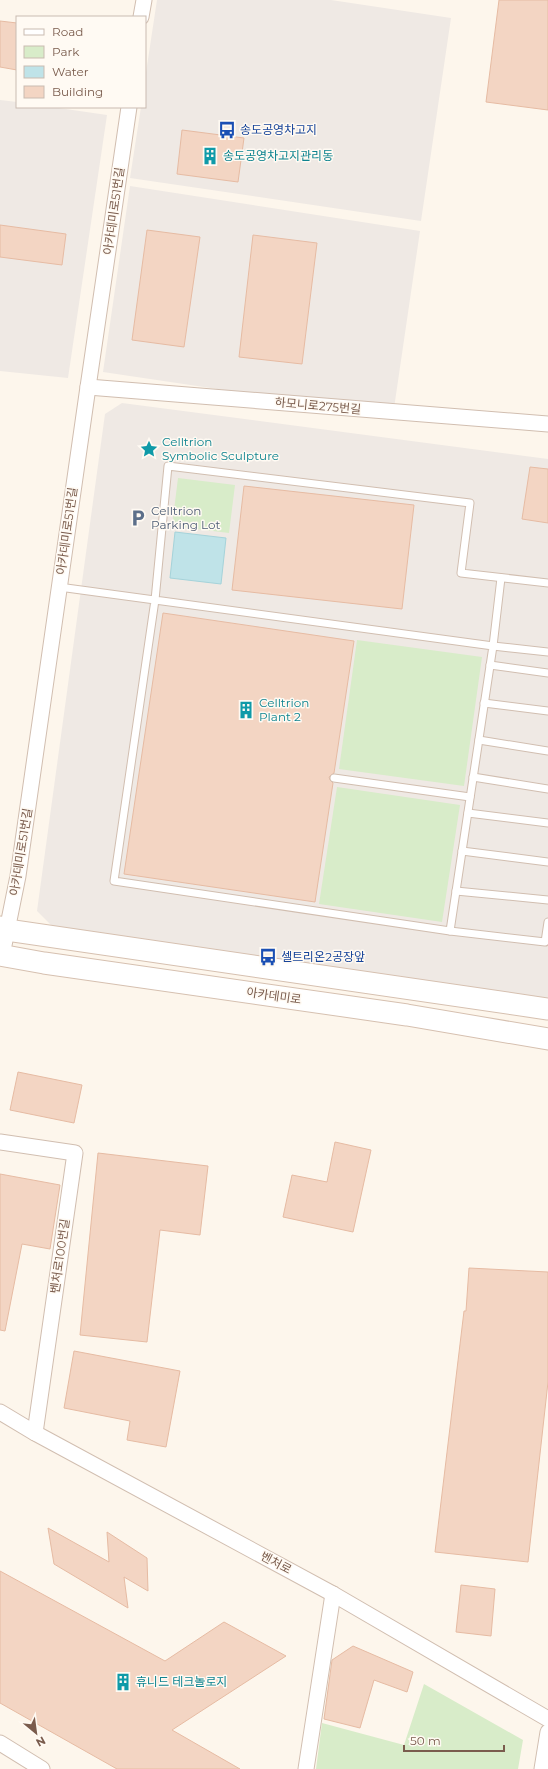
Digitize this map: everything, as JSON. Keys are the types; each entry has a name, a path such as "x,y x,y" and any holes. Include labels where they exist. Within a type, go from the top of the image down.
{"main road":[{"path":"4,929 548,1009"},
{"name":"아카데미로","path":"1,955 407,1015 548,1039"}],"street":[{"path":"142,16 144,0"},
{"name":"아카데미로51번길","path":"1,955 4,929 18,876 129,108"},
{"name":"하모니로275번길","path":"88,387 548,424"},
{"name":"벤처로100번길","path":"0,1142 75,1153 35,1433"},
{"name":"벤처로","path":"0,1412 35,1433 333,1594 548,1719"},
{"path":"306,1769 333,1594"},
{"path":"542,1769 548,1732"},
{"path":"0,1743 42,1769"}],"lane":[{"path":"548,583 461,574 470,503 168,466 155,600 114,881 450,931 545,942 548,922"},
{"path":"450,931 493,646 500,578"},
{"path":"59,587 493,646 548,652"},
{"path":"490,665 548,673"},
{"path":"484,703 548,711"},
{"path":"478,740 548,751"},
{"path":"473,777 548,789"},
{"path":"334,778 470,797"},
{"path":"468,813 548,823"},
{"path":"462,851 548,862"},
{"path":"456,891 548,900"}],"shaded area":[{"path":"157,0 331,0 451,18 421,221 130,178 141,108 146,108 146,72"},
{"path":"0,100 16,102 16,108 59,108 107,115 68,378 0,371"},
{"path":"130,186 420,231 393,415 103,372"},
{"path":"122,403 548,459 548,1005 60,934 37,911 105,414"}],"green space":[{"path":"178,478 235,485 229,533 172,526"},
{"path":"357,640 482,657 464,786 339,769"},
{"path":"337,787 460,805 442,922 319,904"},
{"path":"424,1684 523,1740 518,1769 316,1769 322,1723 404,1745"}],"water":[{"path":"175,532 226,538 221,584 170,578"}],"building":[{"path":"499,0 548,0 548,110 486,102"},
{"path":"0,21 16,23 16,70 0,67"},
{"name":"송도공영차고지관리동","path":"182,130 244,138 238,182 177,174"},
{"path":"0,225 66,234 62,265 0,257"},
{"path":"147,230 200,237 184,347 132,340"},
{"path":"253,235 317,243 302,364 239,357"},
{"path":"530,467 548,469 548,523 522,519"},
{"path":"244,486 414,505 402,609 232,590"},
{"name":"Celltrion Plant 2","path":"163,613 354,641 334,773 329,777 333,783 315,902 124,874"},
{"path":"18,1072 82,1085 74,1123 10,1110"},
{"path":"335,1142 371,1150 353,1232 283,1217 292,1175 327,1182"},
{"path":"98,1153 208,1166 200,1235 160,1230 147,1342 80,1335"},
{"path":"0,1174 60,1185 50,1249 22,1244 5,1331 0,1330"},
{"path":"469,1268 548,1272 548,1382 528,1562 435,1552 464,1311 466,1311"},
{"path":"74,1351 180,1371 166,1447 127,1440 130,1421 64,1408"},
{"path":"48,1528 109,1562 107,1532 147,1558 148,1591 124,1577 128,1608 54,1564"},
{"name":"휴니드 테크놀로지","path":"0,1571 165,1661 224,1622 286,1656 172,1730 240,1769 117,1769 0,1703"},
{"path":"461,1585 495,1589 491,1636 456,1632"},
{"path":"353,1646 413,1672 407,1692 374,1680 360,1728 324,1719 332,1660"}],"place":[{"name":"송도공영차고지","path":"227,130"},
{"name":"송도공영차고지관리동","path":"210,156"},
{"name":"Celltrion Symbolic Sculpture","path":"149,449"},
{"name":"Celltrion Parking Lot","path":"138,518"},
{"name":"Celltrion Plant 2","path":"246,710"},
{"name":"셀트리온2공장앞","path":"268,957"},
{"name":"휴니드 테크놀로지","path":"123,1682"}]}
